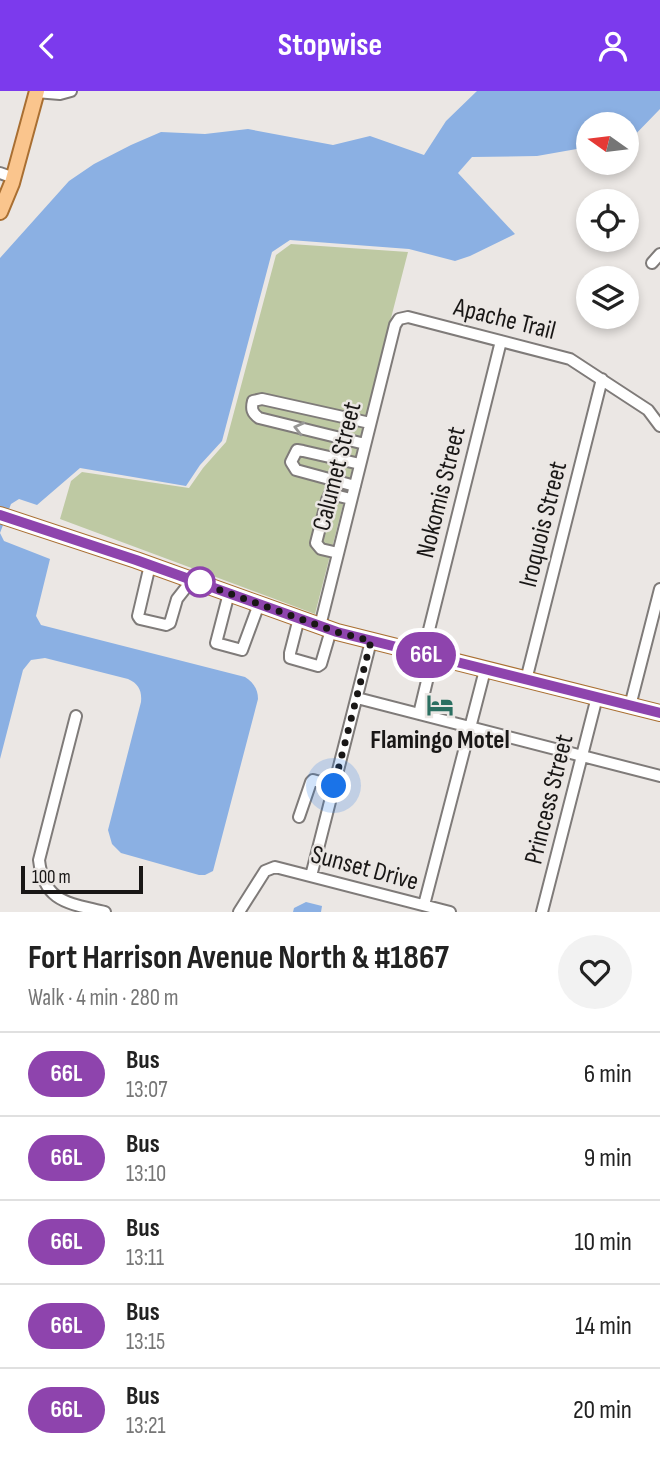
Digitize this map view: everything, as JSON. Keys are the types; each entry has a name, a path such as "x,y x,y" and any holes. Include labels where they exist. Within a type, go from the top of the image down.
{"main road":[{"path":"0,212 7,175 37,92"},
{"path":"6,517 259,604 297,626 371,641 660,713"}],"street":[{"path":"37,92 60,94 71,91"},
{"path":"652,263 660,254"},
{"name":"Apache Trail","path":"399,319 408,317 562,356 648,410 660,426"},
{"name":"Calumet Street","path":"326,633 338,553 395,325 399,319"},
{"name":"Nokomis Street","path":"419,714 428,655 501,341"},
{"name":"Iroquois Street","path":"526,680 602,379"},
{"path":"365,444 259,418 251,408 253,401 262,398 370,423"},
{"path":"355,486 296,470 291,462 292,456 297,450 360,464"},
{"path":"338,553 321,549 316,543 330,494 351,499"},
{"path":"150,565 138,616 140,619 166,625 170,623 177,599 192,580"},
{"path":"631,706 660,589"},
{"path":"229,593 216,643 242,650 259,604"},
{"path":"297,626 290,653 294,660 318,666 323,661 326,633"},
{"path":"311,876 371,641"},
{"path":"424,905 485,670"},
{"path":"357,698 660,776"},
{"name":"Princess Street","path":"542,912 597,698"},
{"path":"447,722 450,710"},
{"path":"76,716 39,860 41,877 49,890 60,899 104,912"},
{"path":"299,817 313,780 334,786"},
{"name":"Sunset Drive","path":"239,912 261,876 270,868 281,868 450,912"}],"green space":[{"path":"291,244 408,252 315,614 60,519 71,481 82,472 189,488 226,442 276,255"}],"water":[{"path":"477,91 660,91 660,109 639,131 639,112 576,112 576,149 537,156 472,157 458,173 515,234 470,256 455,261 409,249 290,240 272,252 222,441 200,465 186,486 80,468 37,505 19,499 11,504 0,533 0,258 69,181 94,164 161,132 205,134 248,129 333,145 370,136 424,155 446,121"},
{"path":"0,533 4,541 50,559 36,616 41,625 245,677 254,686 258,699 213,871 199,875 121,853 112,844 108,830 141,702 139,688 132,681 45,658 31,660 23,670 0,759"},
{"path":"306,902 322,906 321,912 293,912 294,908"}],"bus line":[{"name":"66L","path":"0,515 337,632 660,713"}],"place":[{"name":"Flamingo Motel","path":"440,705"}],"route":[{"path":"200,582 192,580 337,632 371,641 334,786"}]}
